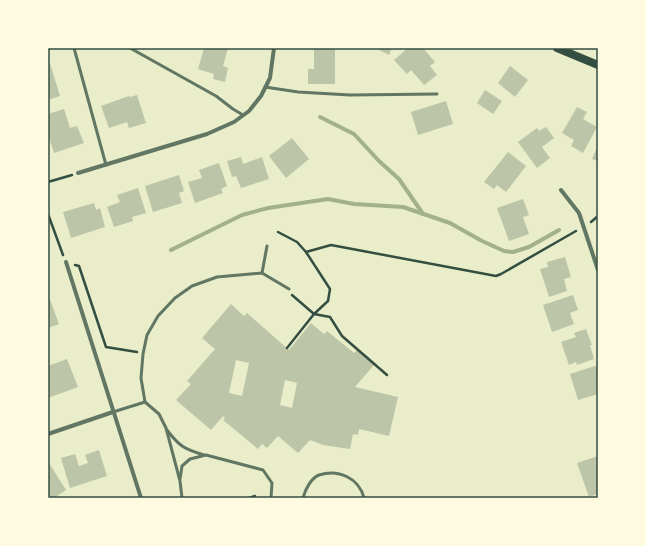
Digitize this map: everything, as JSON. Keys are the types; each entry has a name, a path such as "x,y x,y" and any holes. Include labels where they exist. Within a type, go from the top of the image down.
{"main road":[{"path":"557,48 598,65"}],"street":[{"path":"78,173 207,134 234,122 249,111 261,96 270,78 274,48"},
{"path":"561,190 579,213 585,226 598,270"},
{"path":"66,262 140,498"},
{"path":"48,434 113,412"}],"lane":[{"path":"74,48 106,165"},
{"path":"130,48 216,96 232,109 243,115"},
{"path":"265,87 298,92 335,94 437,94"},
{"path":"262,273 266,246"},
{"path":"271,498 272,483 263,470 188,450 177,443 166,428 159,414 145,402 141,378 143,354 147,335 158,316 175,298 192,286 217,277 262,273 289,289"},
{"path":"113,412 145,402"},
{"path":"166,428 180,481 182,498"},
{"path":"180,481 182,466 190,459 206,455"},
{"path":"303,498 306,489 318,476 334,474 349,477 362,490 364,498"}],"path":[{"path":"48,182 78,173"},
{"path":"48,214 62,250"},
{"path":"306,252 331,245 496,276 585,226 598,216"},
{"path":"278,232 297,242 306,252 330,289 328,301 314,314 287,348"},
{"path":"66,262 79,266 106,347 138,353"},
{"path":"289,289 292,296 314,314 330,317 342,336 387,375"},
{"path":"249,498 255,496"}],"building":[{"path":"204,48 228,48 223,66 228,68 225,82 213,79 214,74 198,69"},
{"path":"314,48 335,48 335,84 308,84 308,69 314,69"},
{"path":"380,48 392,48 389,55 379,50"},
{"path":"408,48 423,48 435,62 430,66 437,75 424,85 411,70 407,74 394,60"},
{"path":"48,57 60,96 48,100"},
{"path":"510,66 528,80 515,97 498,83"},
{"path":"485,90 502,101 493,114 477,103"},
{"path":"137,95 146,123 129,128 127,122 109,128 101,106 129,96"},
{"path":"446,101 453,124 418,135 411,112"},
{"path":"577,107 587,112 583,119 597,127 583,153 571,146 574,140 562,133"},
{"path":"64,109 70,128 77,126 84,143 54,153 48,134 48,114"},
{"path":"546,127 554,138 542,147 550,158 537,168 518,142 537,128 539,131"},
{"path":"292,138 309,159 286,178 269,156"},
{"path":"598,145 598,161 592,159"},
{"path":"508,152 526,166 506,192 497,185 494,189 484,182"},
{"path":"241,157 243,164 262,157 269,179 241,188 236,176 232,177 227,161"},
{"path":"219,163 227,186 221,189 223,193 195,203 188,182 202,178 199,170"},
{"path":"179,175 184,191 179,193 182,203 153,212 145,186"},
{"path":"138,188 146,213 132,217 133,221 114,227 107,207 120,202 117,195"},
{"path":"523,199 529,215 523,217 529,234 509,241 497,208"},
{"path":"94,203 96,210 100,208 105,227 71,238 63,212"},
{"path":"565,257 571,277 564,279 567,291 549,297 540,269 548,267 547,262"},
{"path":"48,294 59,324 48,328"},
{"path":"573,295 578,310 570,313 574,324 552,332 543,305"},
{"path":"231,304 244,316 247,313 289,350 311,323 324,334 327,331 354,353 357,350 374,365 355,387 398,397 389,436 359,429 358,435 353,434 350,449 323,445 310,440 298,453 278,436 267,448 262,444 258,449 223,420 225,418 223,416 211,430 176,400 191,384 187,381 215,349 202,338","holes":["236,360 249,363 242,396 229,393","285,380 297,383 292,408 280,405"]},
{"path":"586,329 592,345 590,345 594,359 577,365 576,362 569,365 561,342 576,337 574,333"},
{"path":"67,359 78,387 48,398 48,366"},
{"path":"598,365 598,382 596,383 598,394 578,400 570,374"},
{"path":"99,450 107,476 70,488 61,458 75,454 79,466 88,463 85,455"},
{"path":"598,456 598,494 589,497 577,463"},
{"path":"49,463 66,490 54,498 48,498"}],"waterway":[{"path":"320,117 354,134 379,161 399,179 423,214"},
{"path":"171,250 242,215 268,208 328,199 354,204 403,207 450,223 482,241 504,251 513,252 529,247 559,230"}]}
